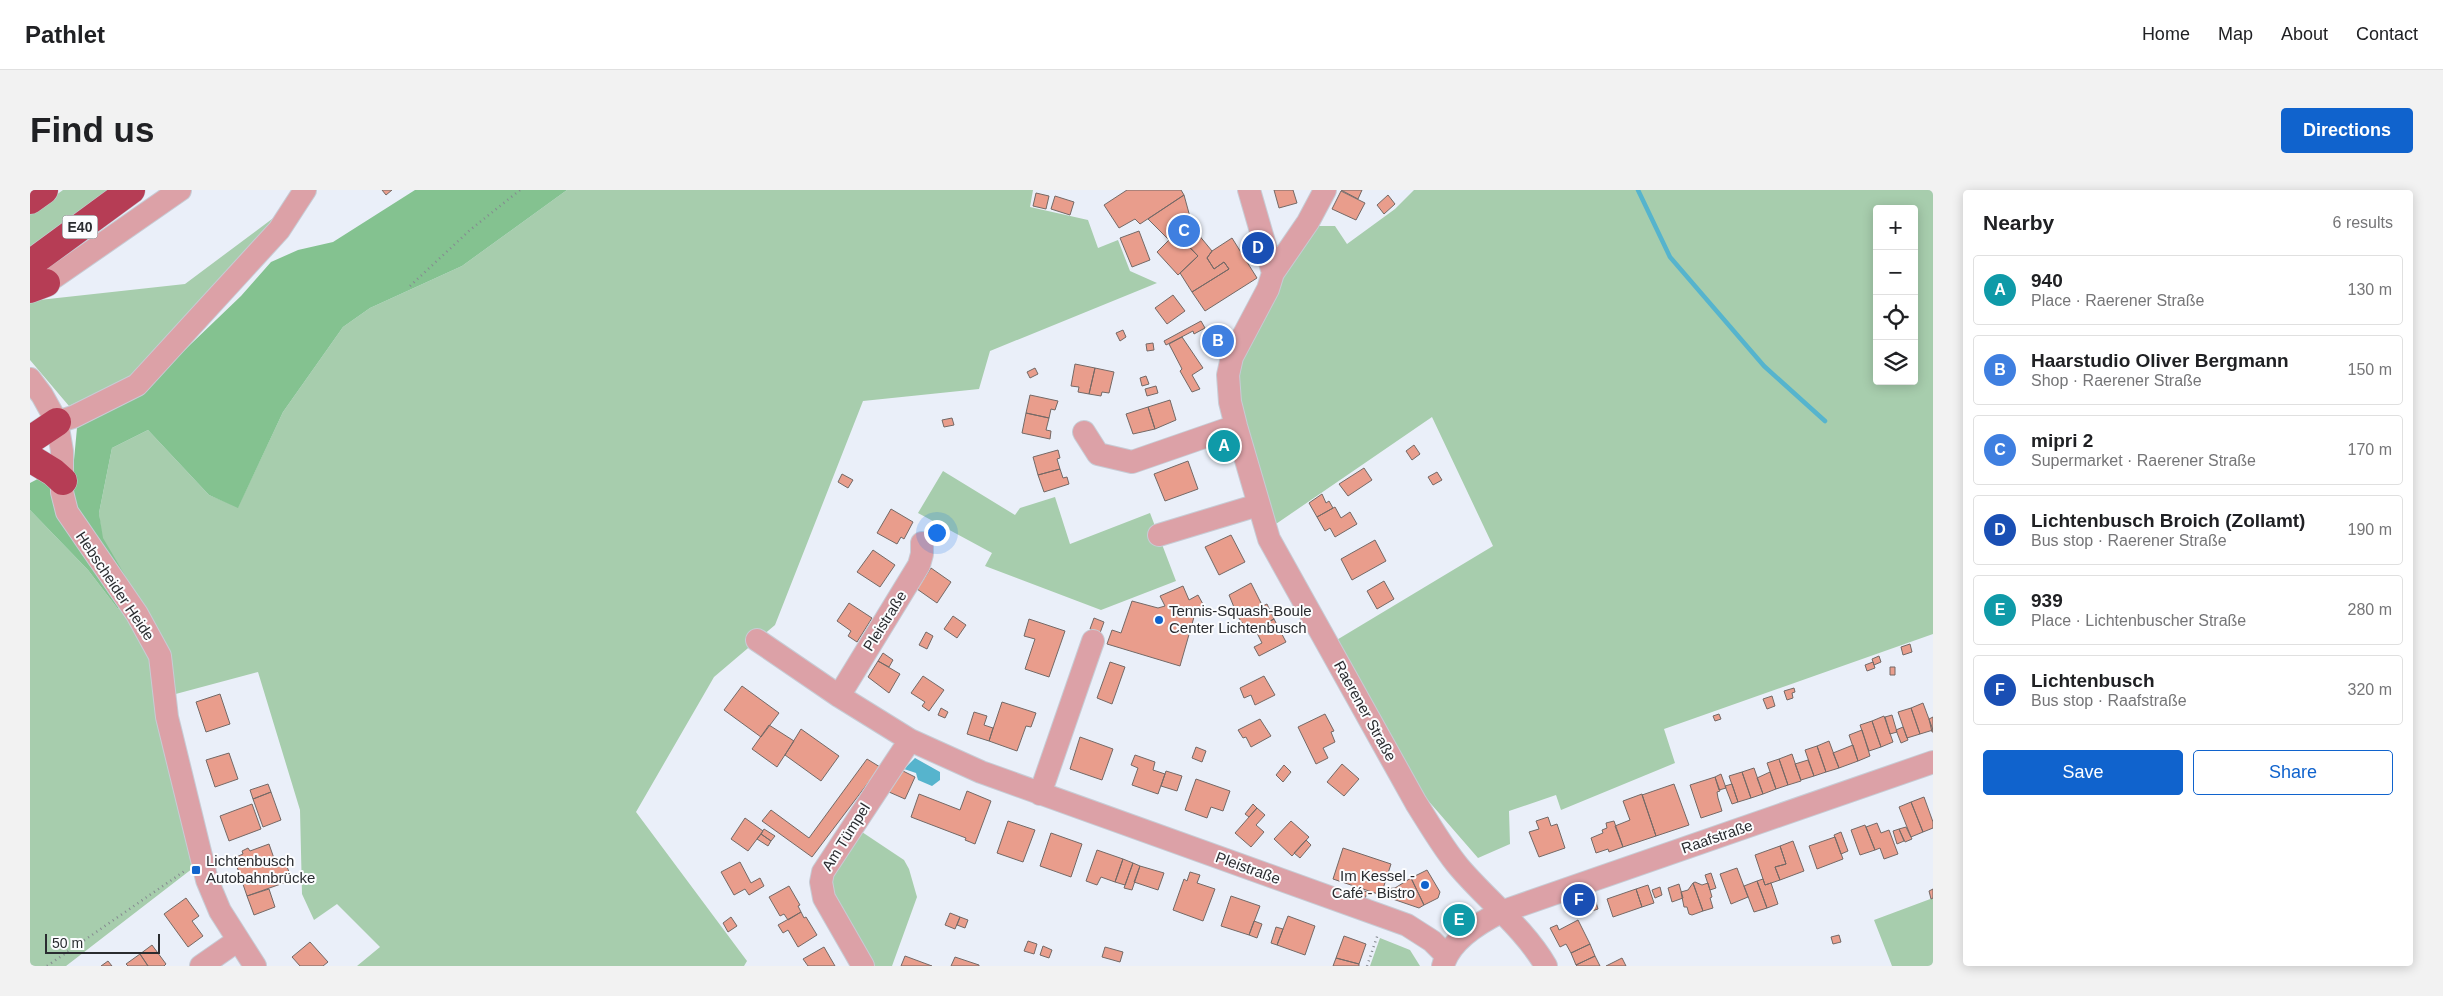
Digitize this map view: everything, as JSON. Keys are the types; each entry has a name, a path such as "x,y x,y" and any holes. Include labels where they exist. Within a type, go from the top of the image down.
{"highway":[{"path":"30,200 44,190"},
{"name":"E40","path":"35,279 131,190"},
{"path":"30,440 57,422"},
{"path":"30,458 53,472 62,481"}],"street":[{"path":"35,279 180,190"},
{"path":"279,230 305,190"},
{"path":"57,422 73,417 137,385 279,230 301,211 320,190"},
{"path":"1249,190 1273,273"},
{"name":"Raerener Straße","path":"1325,190 1308,222 1273,273 1268,289 1232,357 1228,375 1230,402 1258,505 1269,539 1416,803 1458,866 1523,934 1546,966"},
{"name":"Hebscheider Heide","path":"30,379 57,422 62,451 64,502 72,522 137,614 160,656 167,717 207,880 220,911 237,941 255,966"},
{"path":"1084,432 1098,454 1132,462 1236,426"},
{"path":"1159,535 1258,505"},
{"name":"Pleistraße","path":"839,696 919,565 922,543"},
{"name":"Pleistraße","path":"757,640 839,696 910,740 981,772 1040,794 1407,925 1425,936 1445,961"},
{"path":"1040,794 1093,641"},
{"name":"Am Tümpel","path":"863,966 824,898 821,882 823,872 910,740"},
{"name":"Raafstraße","path":"1445,961 1479,923 1501,912 1933,762"},
{"path":"201,966 237,941"}],"path":[{"path":"410,286 470,230 520,190"},
{"path":"47,966 202,860"},
{"path":"1367,966 1384,917"}],"green space":[{"path":"63,190 117,190 30,253 30,214"},
{"path":"415,190 567,190 462,266 370,308 343,327 283,412 238,508 209,495 148,430 112,448 99,513 103,538 132,587 118,609 88,570 30,510 30,483 74,460 77,428 144,389 241,296 271,262 298,250 333,242"},
{"path":"567,190 1033,190 1030,207 1088,220 1098,248 1118,240 1130,271 1157,283 990,351 979,389 863,401 775,625 714,677 636,812 747,961 744,966 357,966 380,947 337,904 314,920 302,894 300,810 258,672 157,699 197,865 66,966 30,966 30,510 88,570 118,609 132,587 102,538 99,513 112,448 148,430 209,495 238,507 283,412 343,327 370,308 462,266"},
{"path":"1414,190 1933,190 1933,634 1664,729 1675,763 1561,810 1556,795 1509,811 1510,844 1478,858 1425,797 1335,641 1493,546 1432,417 1273,526 1247,435 1237,379 1243,359 1284,267 1310,226 1335,226 1347,244 1395,209"},
{"path":"276,216 280,218 131,377 69,406 30,360 30,301 185,284"},
{"path":"943,471 1015,515 1020,508 1055,497 1070,544 1150,513 1176,581 1101,610 985,566 992,553 918,513"},
{"path":"862,832 904,860 909,869 917,897 892,966 875,966 833,893 832,879"},
{"path":"1933,898 1933,966 1892,966 1874,920"},
{"path":"1380,938 1410,950 1420,966 1370,966"}],"water":[{"path":"915,758 940,772 940,780 932,786 918,780 916,773 904,769"}],"building":[{"path":"382,190 392,190 386,195"},
{"path":"1127,190 1181,190 1184,195 1140,224 1135,219 1119,228 1104,205"},
{"path":"1274,190 1293,190 1297,203 1279,208"},
{"path":"1341,190 1362,190 1358,199"},
{"path":"1341,191 1365,203 1356,220 1332,209"},
{"path":"1036,193 1049,196 1046,209 1033,206"},
{"path":"1184,195 1193,228 1212,251 1207,258 1214,269 1224,262 1229,269 1192,292 1180,273 1198,256 1176,233 1169,240 1148,219"},
{"path":"1388,195 1395,204 1384,214 1377,205"},
{"path":"1055,196 1074,202 1070,215 1051,209"},
{"path":"1139,231 1150,260 1132,267 1120,238"},
{"path":"1176,233 1198,256 1178,275 1157,252"},
{"path":"1232,238 1257,278 1205,311 1192,292 1229,269 1224,262 1214,269 1207,258 1212,251"},
{"path":"1173,295 1185,311 1167,324 1155,308"},
{"path":"1201,321 1205,328 1194,334 1193,331 1166,345 1164,341"},
{"path":"1123,330 1126,337 1120,341 1116,333"},
{"path":"1182,337 1203,368 1192,375 1200,389 1192,392 1180,371 1182,369 1169,344"},
{"path":"1153,343 1154,350 1147,351 1146,344"},
{"path":"1075,364 1095,368 1089,394 1078,392 1079,387 1071,386"},
{"path":"1035,368 1038,374 1030,378 1027,372"},
{"path":"1095,368 1114,372 1109,393 1102,392 1101,396 1089,394"},
{"path":"1146,376 1149,384 1142,386 1140,378"},
{"path":"1156,386 1158,393 1147,396 1145,389"},
{"path":"1030,395 1058,401 1055,410 1051,409 1049,418 1026,413"},
{"path":"1170,400 1176,420 1155,429 1148,407"},
{"path":"1148,407 1155,429 1133,434 1126,414"},
{"path":"1026,413 1049,418 1046,430 1051,431 1050,439 1022,433"},
{"path":"952,418 954,425 944,427 942,420"},
{"path":"1414,445 1420,454 1412,460 1406,451"},
{"path":"1058,450 1060,458 1057,459 1060,469 1038,475 1033,457"},
{"path":"1188,461 1198,489 1165,501 1154,474"},
{"path":"1364,468 1372,480 1348,496 1339,484"},
{"path":"1060,469 1063,478 1067,477 1069,484 1044,492 1038,475"},
{"path":"1437,472 1442,480 1433,485 1428,477"},
{"path":"842,474 853,480 848,488 838,482"},
{"path":"1322,494 1326,503 1329,501 1333,508 1317,517 1309,503"},
{"path":"1335,507 1341,518 1350,512 1357,524 1335,537 1330,528 1325,531 1317,517"},
{"path":"891,509 913,522 904,539 901,537 897,544 877,533"},
{"path":"1231,535 1245,562 1219,575 1205,547"},
{"path":"1375,540 1386,561 1352,580 1341,559"},
{"path":"873,550 895,565 880,587 857,572"},
{"path":"931,568 951,582 937,603 917,589"},
{"path":"1384,581 1394,599 1377,609 1367,591"},
{"path":"1251,583 1262,605 1238,617 1229,595"},
{"name":"Tennis-Squash-Boule Center Lichtenbusch","path":"1183,586 1189,600 1198,595 1204,606 1196,610 1180,666 1107,644 1112,630 1121,633 1132,601 1158,608 1165,606 1160,596"},
{"path":"849,603 872,618 857,642 848,636 851,631 837,621"},
{"path":"1267,604 1274,619 1249,632 1238,617"},
{"path":"953,616 966,625 957,638 944,629"},
{"path":"1094,618 1104,622 1100,633 1090,629"},
{"path":"1029,619 1065,631 1049,677 1025,669 1035,639 1024,636"},
{"path":"1274,619 1286,642 1259,656 1254,647 1262,643 1255,629"},
{"path":"926,632 933,636 927,649 919,645"},
{"path":"1910,644 1912,652 1903,655 1901,647"},
{"path":"883,653 893,660 889,667 878,661"},
{"path":"1879,656 1881,662 1874,665 1872,659"},
{"path":"878,661 900,674 889,693 868,677"},
{"path":"1110,662 1125,667 1112,704 1097,698"},
{"path":"1873,662 1875,668 1867,671 1865,665"},
{"path":"1890,667 1895,667 1895,675 1890,675"},
{"path":"923,676 944,690 929,711 922,706 925,702 911,693"},
{"path":"1264,676 1275,695 1255,705 1251,695 1244,698 1240,688"},
{"path":"742,686 779,713 761,737 724,710"},
{"path":"1794,688 1793,698 1787,700 1784,691"},
{"path":"220,694 230,724 206,732 196,702"},
{"path":"1772,696 1775,706 1767,709 1763,699"},
{"path":"1002,702 1036,713 1031,727 1026,726 1017,751 989,741"},
{"path":"1923,703 1933,730 1920,734 1911,708"},
{"path":"941,708 948,712 945,718 938,715"},
{"path":"1911,708 1920,734 1907,738 1898,712"},
{"path":"974,712 987,716 984,725 993,728 989,741 967,734"},
{"path":"1325,714 1334,731 1331,732 1335,742 1323,748 1328,758 1316,764 1298,727"},
{"path":"1719,714 1721,719 1715,721 1713,716"},
{"path":"1892,715 1897,732 1890,734 1885,717"},
{"path":"1884,716 1893,742 1881,747 1872,721"},
{"path":"1933,717 1933,732 1932,732 1929,719"},
{"path":"1260,719 1271,736 1251,747 1246,737 1243,738 1238,730"},
{"path":"1872,721 1881,747 1869,751 1860,725"},
{"path":"769,725 794,741 777,767 752,749"},
{"path":"1903,727 1908,740 1901,743 1896,730"},
{"path":"801,729 839,756 821,781 785,755"},
{"path":"1862,730 1870,756 1858,761 1849,735"},
{"path":"1080,737 1113,749 1102,780 1070,769"},
{"path":"1829,741 1839,768 1826,772 1817,746"},
{"path":"1853,745 1858,761 1839,768 1833,753"},
{"path":"1817,746 1826,772 1814,776 1805,750"},
{"path":"1196,747 1206,751 1202,762 1192,758"},
{"path":"229,753 238,779 215,787 206,760"},
{"path":"1792,754 1801,781 1788,785 1779,759"},
{"path":"1135,755 1155,762 1153,770 1165,774 1158,794 1132,785 1138,768 1131,765"},
{"path":"867,759 880,767 812,857 762,821 771,810 809,838"},
{"path":"1779,759 1788,785 1776,789 1767,763"},
{"path":"1808,760 1814,776 1801,780 1795,764"},
{"path":"1342,764 1359,779 1344,796 1327,782"},
{"path":"1284,765 1291,772 1283,782 1276,775"},
{"path":"1754,768 1763,794 1751,798 1742,772"},
{"path":"899,769 915,777 905,799 889,792"},
{"path":"1166,771 1182,776 1177,791 1161,786"},
{"path":"1742,772 1751,798 1738,802 1729,776"},
{"path":"1770,772 1776,789 1763,794 1757,778"},
{"path":"1721,774 1726,788 1719,790 1715,777"},
{"path":"1715,777 1720,791 1717,792 1722,811 1701,818 1690,785"},
{"path":"1196,779 1230,791 1223,811 1211,807 1207,818 1185,810"},
{"path":"268,784 271,792 253,799 250,790"},
{"path":"1674,784 1689,825 1656,836 1642,795"},
{"path":"1732,784 1738,802 1732,804 1725,786"},
{"path":"967,791 991,801 975,844 965,840 966,838 911,817 919,794 960,810"},
{"path":"271,792 281,820 263,827 253,799"},
{"path":"1642,794 1656,836 1623,847 1615,826 1630,820 1623,801"},
{"path":"1924,797 1933,822 1933,828 1923,832 1911,802"},
{"path":"1911,802 1923,832 1911,837 1899,807"},
{"path":"252,804 261,829 229,841 220,816"},
{"path":"1253,804 1257,808 1249,817 1245,814"},
{"path":"1257,808 1265,815 1256,825 1264,832 1251,847 1235,833"},
{"path":"1548,817 1551,826 1557,824 1565,848 1539,857 1529,832 1539,829 1536,821"},
{"path":"745,818 763,831 748,851 731,839"},
{"path":"1008,821 1035,830 1023,862 997,853"},
{"path":"1291,821 1309,837 1292,856 1274,839"},
{"path":"1614,821 1623,847 1609,852 1608,849 1596,853 1591,838 1603,833 1602,830 1607,828 1606,823"},
{"path":"1877,823 1881,833 1889,830 1898,854 1884,859 1880,848 1875,850 1866,827"},
{"path":"1865,825 1875,850 1860,855 1851,830"},
{"path":"1906,827 1912,839 1905,842 1899,829"},
{"path":"764,829 775,836 771,841 761,834"},
{"path":"1899,829 1904,841 1897,844 1893,831"},
{"path":"1841,832 1848,851 1841,854 1834,835"},
{"path":"1051,833 1082,844 1071,877 1040,866"},
{"path":"761,834 771,841 768,846 757,839"},
{"path":"1835,837 1843,859 1817,869 1809,846"},
{"path":"1306,840 1311,845 1300,858 1294,853"},
{"path":"1793,841 1804,871 1780,880 1775,867 1786,864 1780,846"},
{"path":"269,844 277,867 286,864 292,880 247,896 234,858 243,854 242,851 248,848 250,851"},
{"path":"1780,846 1786,864 1775,867 1780,880 1765,885 1755,855"},
{"path":"1343,848 1391,864 1381,895 1333,879"},
{"path":"1097,850 1123,859 1115,882 1101,877 1097,885 1086,881"},
{"path":"1123,859 1133,863 1125,885 1115,882"},
{"path":"740,862 751,883 760,878 764,886 749,895 745,889 734,895 721,872"},
{"path":"1133,863 1140,866 1132,890 1124,888"},
{"path":"1140,866 1164,873 1158,890 1134,882"},
{"path":"1737,868 1748,897 1731,904 1720,874"},
{"name":"Im Kessel - Café - Bistro","path":"1427,870 1440,892 1438,898 1424,905 1411,878"},
{"path":"1190,872 1200,875 1197,883 1215,889 1203,921 1173,910 1184,879 1187,881"},
{"path":"1711,873 1716,888 1710,890 1705,875"},
{"path":"1411,878 1424,905 1419,908 1381,895 1383,889 1395,888"},
{"path":"1763,879 1765,885 1771,883 1778,904 1767,908 1757,881"},
{"path":"1757,881 1767,908 1754,912 1744,886"},
{"path":"1693,883 1702,885 1708,883 1713,908 1703,911"},
{"path":"1693,883 1703,911 1692,915 1689,914 1687,907 1684,907 1681,892 1688,890"},
{"path":"1679,884 1683,898 1672,902 1668,888"},
{"path":"1648,885 1654,903 1642,907 1636,889"},
{"path":"789,886 800,905 798,906 801,912 788,920 784,914 780,916 769,897"},
{"path":"1660,887 1662,895 1655,898 1652,890"},
{"path":"269,889 275,907 254,915 247,896"},
{"path":"1358,889 1367,892 1365,899 1356,896"},
{"path":"1636,889 1642,907 1613,917 1607,899"},
{"path":"1933,889 1933,898 1931,899 1929,891"},
{"path":"1231,896 1260,906 1249,935 1221,926"},
{"path":"186,898 199,916 192,921 203,936 188,947 164,914"},
{"path":"1596,902 1598,909 1586,913 1584,906"},
{"path":"801,912 817,935 798,947 788,930 783,933 778,925"},
{"path":"950,913 960,917 955,929 945,925"},
{"path":"1288,916 1315,926 1305,955 1277,945"},
{"path":"731,917 737,926 728,932 723,923"},
{"path":"960,917 968,920 965,928 957,925"},
{"path":"1578,920 1590,944 1571,953 1566,944 1560,947 1550,928 1557,925 1559,930"},
{"path":"1254,921 1262,924 1257,938 1249,935"},
{"path":"1276,927 1283,929 1277,945 1271,943"},
{"path":"1839,935 1841,942 1833,944 1831,937"},
{"path":"1344,936 1366,944 1359,964 1336,958"},
{"path":"1028,941 1037,944 1034,954 1024,951"},
{"path":"310,942 328,962 323,966 300,966 292,957"},
{"path":"1590,944 1595,956 1576,965 1571,953"},
{"path":"152,945 166,964 164,966 148,966 140,954"},
{"path":"1043,946 1052,950 1049,958 1040,955"},
{"path":"824,947 835,966 808,966 803,959"},
{"path":"1105,947 1123,952 1120,962 1102,957"},
{"path":"140,954 148,966 128,966 126,964"},
{"path":"905,956 932,966 901,966"},
{"path":"1595,956 1600,966 1576,965"},
{"path":"955,957 979,965 979,966 951,966"},
{"path":"1336,958 1359,964 1359,966 1333,966"},
{"path":"1622,958 1626,966 1606,966"},
{"path":"108,961 112,966 101,966"}],"waterway":[{"path":"1638,190 1670,257 1764,366 1825,421"}],"place":[{"name":"mipri 2","path":"1184,231"},
{"name":"Lichtenbusch Broich (Zollamt)","path":"1258,248"},
{"name":"Haarstudio Oliver Bergmann","path":"1218,341"},
{"name":"940","path":"1224,446"},
{"name":"Tennis-Squash-Boule Center Lichtenbusch","path":"1159,620"},
{"name":"Lichtenbusch Autobahnbrücke","path":"196,870"},
{"name":"Im Kessel - Café - Bistro","path":"1425,885"},
{"name":"Lichtenbusch","path":"1579,900"},
{"name":"939","path":"1459,920"}]}
